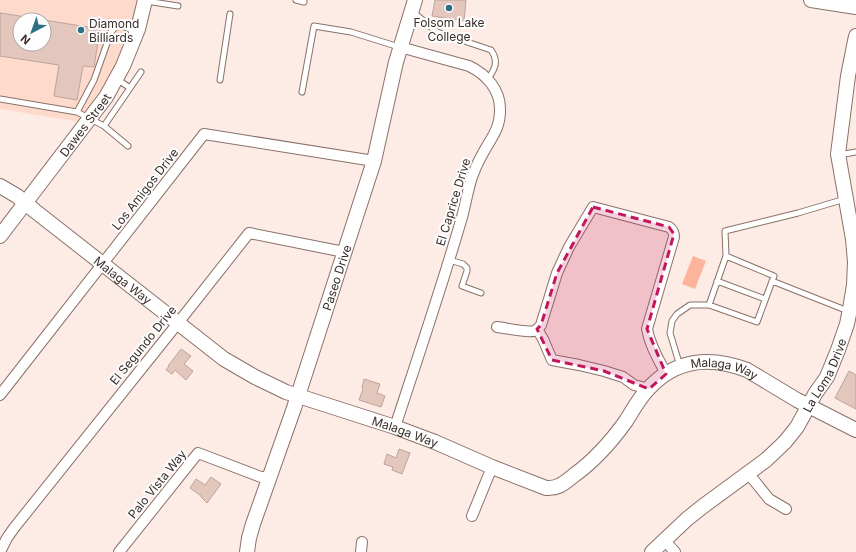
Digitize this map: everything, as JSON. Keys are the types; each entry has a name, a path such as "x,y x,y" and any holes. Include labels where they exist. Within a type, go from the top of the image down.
{"street":[{"name":"Dawes Street","path":"0,236 106,97 124,66 137,32 145,0"},
{"path":"811,0 856,8"},
{"name":"Paseo Drive","path":"247,552 249,538 298,396 374,160 390,84 400,47 414,6"},
{"name":"La Loma Drive","path":"652,552 702,507 766,460 785,442 797,427 815,394 827,377 838,350 852,305 854,286 854,239 838,155 856,36"},
{"name":"El Caprice Drive","path":"395,427 449,260 476,166 495,134 499,123 500,111 499,100 495,89 488,79 479,72 469,66 400,47"},
{"name":"Los Amigos Drive","path":"0,395 204,134 374,160"},
{"name":"Malaga Way","path":"0,186 25,203 224,359 255,378 298,396 395,427 435,442 492,467 546,488 553,489 582,470 608,443 626,421 648,388 666,374 681,366 692,363 720,363 739,367 856,430"},
{"path":"497,327 530,332 535,331 541,325 557,273 569,247 593,207 669,228 672,230 674,237 648,330 651,345 666,374"},
{"name":"El Segundo Drive","path":"0,552 14,528 249,233 344,252"},
{"path":"537,329 552,360 604,371 623,377 634,385 648,388"},
{"name":"Palo Vista Way","path":"119,552 198,453 261,477 269,477"},
{"path":"472,516 492,467"},
{"path":"748,473 769,500 786,509"},
{"path":"664,540 675,552"}],"lane":[{"path":"145,0 178,6"},
{"path":"296,0 304,2 304,0"},
{"path":"414,6 437,32 491,50 496,64 488,79"},
{"path":"220,80 230,14"},
{"path":"77,112 94,80 111,32 118,24 137,32"},
{"path":"302,92 314,26 351,32 400,47"},
{"path":"104,126 141,72"},
{"path":"117,79 130,88"},
{"path":"0,99 77,112 104,126 128,146"},
{"path":"838,155 856,152"},
{"path":"709,305 726,256 725,231 798,213 846,198"},
{"path":"681,366 670,333 672,321 677,314 690,305 709,305 757,322 774,276 726,256"},
{"path":"449,260 463,264 467,268 462,286 481,293"},
{"path":"717,281 765,299"},
{"path":"772,281 852,305"}],"highlighted area":[{"path":"593,207 669,227 674,234 647,329 666,374 649,389 604,371 552,360 537,329 541,325 557,273"}],"shaded area":[{"path":"0,0 141,0 135,23 116,68 80,122 0,109"},
{"path":"693,256 706,261 695,289 682,284"}],"building":[{"name":"Folsom Lake College","path":"435,0 466,0 464,21 432,16"},
{"path":"0,13 12,15 12,52 52,52 52,21 100,29 94,67 83,66 77,100 54,96 59,65 0,56"},
{"path":"181,349 191,356 184,364 193,371 186,380 175,370 172,374 166,370"},
{"path":"849,371 856,375 856,409 835,398"},
{"path":"364,379 380,384 377,393 385,396 381,407 359,400 363,389"},
{"path":"399,449 410,453 402,474 392,470 393,467 384,464 387,454 396,458"},
{"path":"211,477 221,484 207,503 201,496 190,488 196,479 205,485"}],"place":[{"name":"Folsom Lake College","path":"449,8"},
{"name":"Diamond Billiards","path":"81,30"}]}
